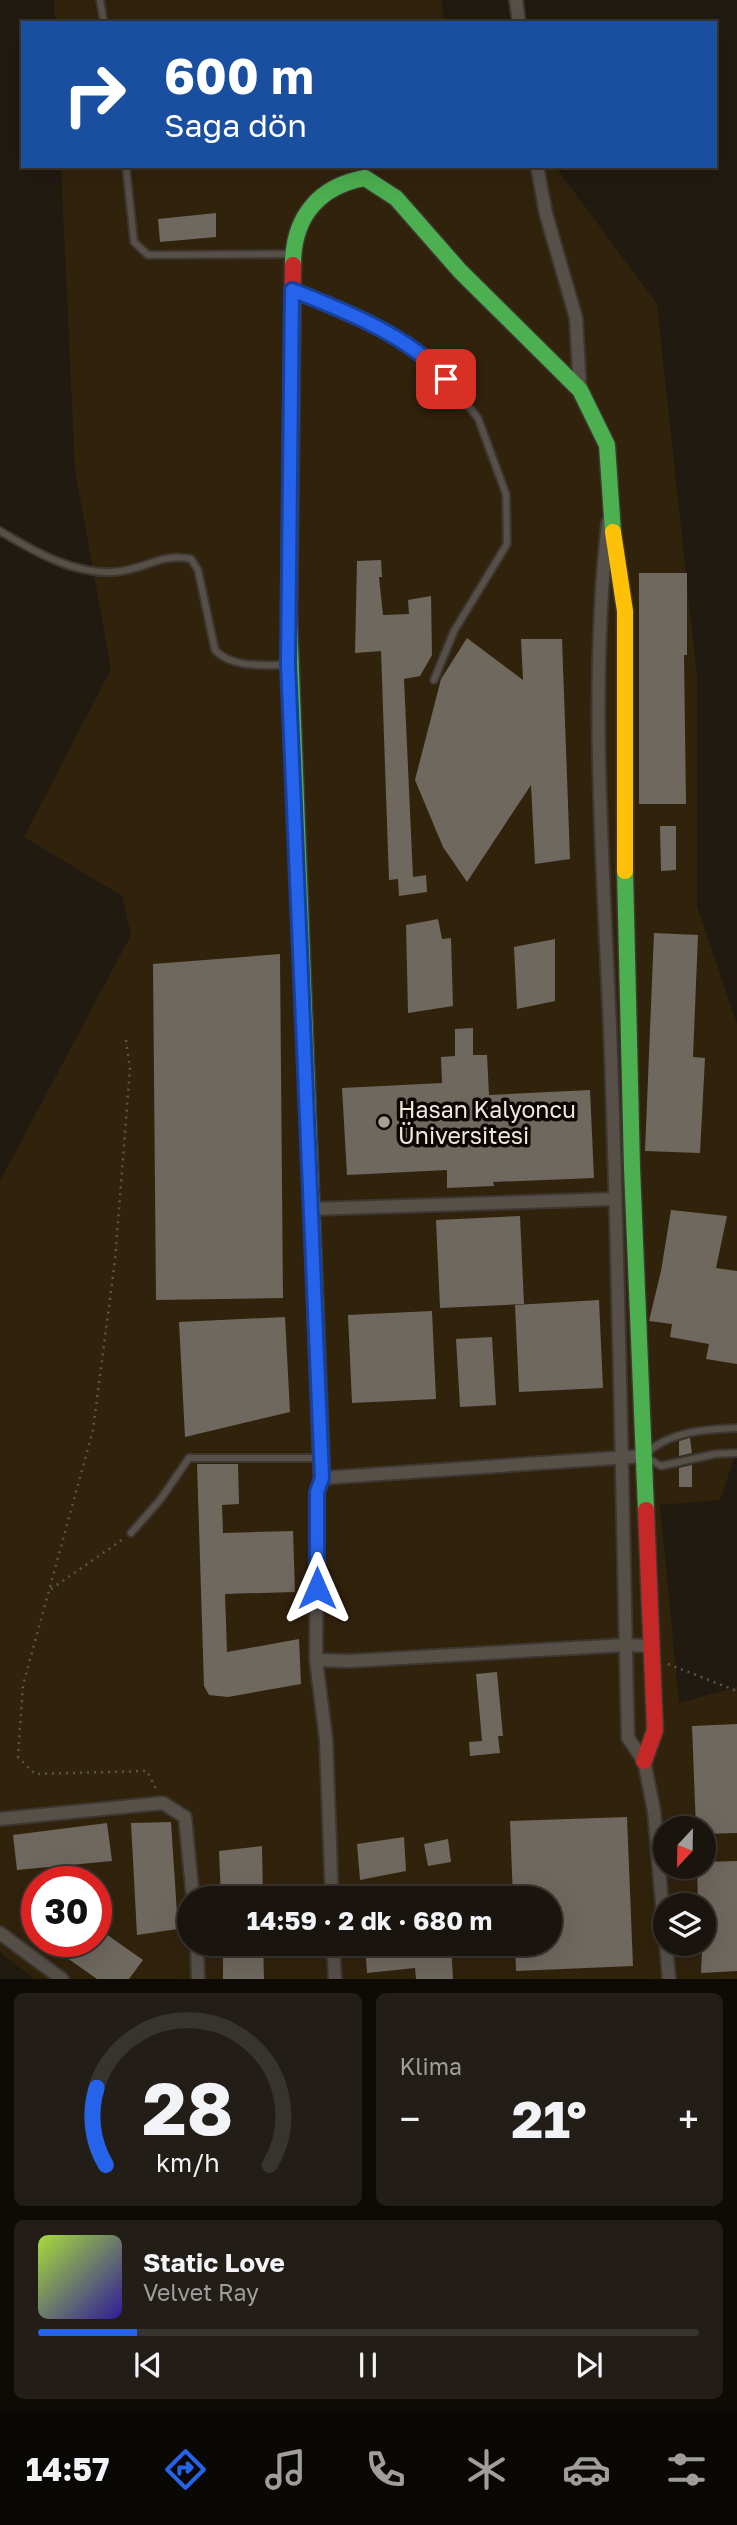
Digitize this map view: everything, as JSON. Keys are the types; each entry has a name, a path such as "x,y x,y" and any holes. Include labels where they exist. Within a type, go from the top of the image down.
{"street":[{"path":"516,0 519,21"},
{"path":"537,168 546,214 576,318 580,390"},
{"path":"332,1886 326,1739 316,1660 317,1492 322,1478 322,1458 288,664 293,253 308,209 318,194 340,181 365,178 396,198 470,281 580,390 607,445 609,507 625,611 623,810 655,1730 644,1761"},
{"path":"609,507 600,593 600,824 614,1199 628,1738 644,1761 654,1811 661,1893"},
{"path":"312,1209 614,1199"},
{"path":"322,1478 644,1456"},
{"path":"316,1660 350,1661 626,1645 652,1652"},
{"path":"0,1819 163,1803 185,1817 193,1886"},
{"path":"0,1933 62,1979"},
{"path":"197,1956 198,1979"},
{"path":"334,1956 335,1979"},
{"path":"667,1956 668,1979"}],"lane":[{"path":"100,0 104,21"},
{"path":"126,168 134,242 148,256 210,257 293,253"},
{"path":"292,290 345,311 430,360 478,418 506,494 508,544 454,631 434,680"},
{"path":"0,531 47,559 94,570 122,571 176,556 191,559 198,570 215,650 222,658 242,663 288,664"},
{"path":"737,1428 712,1429 657,1441 644,1456 661,1466 715,1454 737,1453"},
{"path":"131,1533 160,1500 189,1458 322,1458"}],"path":[{"path":"126,1041 130,1069 114,1260 93,1430 23,1685 18,1757 35,1774 146,1771 163,1803"},
{"path":"51,1589 131,1533"},
{"path":"652,1652 737,1690"}],"shaded area":[{"path":"54,0 442,0 443,15 447,21 55,21"},
{"name":"Hasan Kalyoncu Üniversitesi","path":"61,168 556,168 657,304 697,677 697,906 737,1024 737,1449 720,1500 660,1505 679,1703 737,1687 737,1979 34,1979 0,1952 0,1181 131,935 122,896 24,837 111,669 75,470"}],"building":[{"path":"216,213 216,237 160,242 158,219"},
{"path":"381,560 382,577 379,577 383,615 409,614 408,600 431,596 432,655 420,676 404,679 413,877 426,875 427,892 399,896 398,879 389,880 381,651 355,653 357,561"},
{"path":"639,573 687,573 687,655 684,655 686,804 639,804"},
{"path":"467,638 523,680 521,639 562,639 570,859 535,864 531,785 467,882 443,847 415,780 441,679"},
{"path":"660,826 676,826 676,870 661,871"},
{"path":"438,919 442,939 451,938 453,1006 408,1013 406,925"},
{"path":"654,933 698,935 693,1057 705,1058 700,1153 645,1151"},
{"path":"555,939 555,1001 517,1009 514,947"},
{"path":"280,954 283,1298 156,1300 153,964"},
{"path":"473,1028 473,1055 487,1055 489,1095 590,1090 594,1178 493,1182 494,1186 447,1188 447,1170 347,1175 342,1088 442,1083 441,1057 455,1056 455,1029"},
{"path":"671,1210 727,1216 716,1268 737,1271 737,1364 706,1359 709,1344 670,1337 672,1324 649,1321"},
{"path":"520,1216 524,1304 440,1308 436,1220"},
{"path":"599,1300 603,1388 519,1392 515,1305"},
{"path":"432,1311 436,1399 352,1403 348,1315"},
{"path":"285,1317 290,1412 185,1437 179,1322"},
{"path":"492,1337 496,1405 460,1407 456,1339"},
{"path":"690,1438 692,1453 679,1456 679,1441"},
{"path":"197,1464 238,1464 239,1504 222,1505 223,1533 293,1531 295,1592 225,1594 227,1652 299,1639 301,1684 228,1697 209,1695 204,1686"},
{"path":"692,1465 692,1487 679,1487 679,1468"},
{"path":"497,1672 503,1736 498,1736 500,1753 470,1756 469,1742 482,1741 476,1674"},
{"path":"737,1724 737,1833 716,1834 716,1816 695,1816 692,1726"},
{"path":"627,1817 633,1966 516,1971 515,1956 562,1956 562,1886 512,1886 510,1821"},
{"path":"171,1822 177,1929 137,1935 131,1823"},
{"path":"107,1823 112,1861 21,1866 21,1870 17,1870 13,1835"},
{"path":"404,1837 406,1871 360,1880 357,1844"},
{"path":"448,1839 451,1862 428,1866 424,1844"},
{"path":"262,1846 263,1886 220,1886 219,1851"},
{"path":"737,1861 737,1971 701,1973 702,1956 716,1956 716,1893 698,1893 697,1880 716,1880 716,1862"},
{"path":"112,1938 143,1960 129,1979 97,1979 66,1957 112,1957"},
{"path":"223,1956 263,1956 264,1979 223,1979"},
{"path":"366,1956 452,1956 453,1979 416,1979 415,1968 367,1973"}],"traffic: fast":[{"path":"293,265 294,248 304,218 312,206 334,188 365,178 396,198 460,271 580,390 607,445 613,532"},
{"path":"289,617 322,1478"},
{"path":"625,871 632,1168 646,1510"}],"traffic: slow":[{"path":"613,532 625,611 625,871"}],"traffic: jam":[{"path":"289,617 293,265"},
{"path":"644,1761 655,1730 646,1510"}],"place":[{"name":"Hasan Kalyoncu Üniversitesi","path":"384,1122"}],"route":[{"path":"317,1588 317,1492 322,1478 288,664 292,290 345,311 430,360 446,379"}]}
